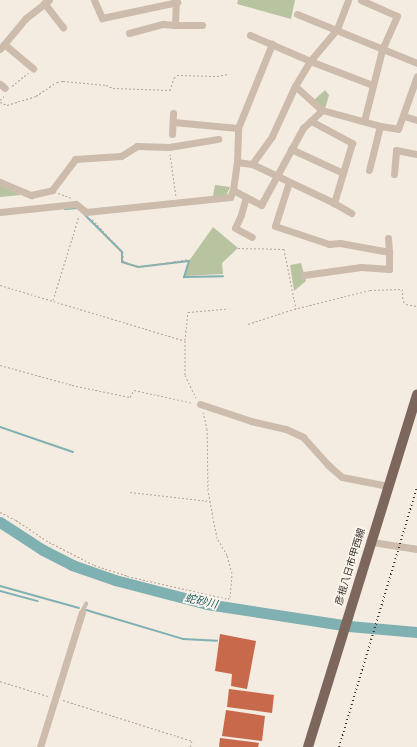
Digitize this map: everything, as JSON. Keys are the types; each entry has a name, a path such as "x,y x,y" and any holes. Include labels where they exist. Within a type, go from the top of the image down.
{"main road":[{"name":"彦根八日市甲西線","path":"308,747 417,394"}],"street":[{"path":"94,0 102,18 177,1 175,25"},
{"path":"252,164 272,136 295,86 310,62 336,29 348,0"},
{"path":"361,0 397,16 382,50 364,121"},
{"path":"33,68 2,46 26,18 47,2 62,27"},
{"path":"297,14 417,63"},
{"path":"129,33 163,24 202,25"},
{"path":"250,35 310,62 373,85"},
{"path":"0,212 177,202 230,197 233,190 237,162 238,128 272,44"},
{"path":"295,86 322,110 380,126 398,129 404,116 417,76"},
{"path":"233,190 260,205 303,128 322,110"},
{"path":"172,134 173,113"},
{"path":"404,116 417,120"},
{"path":"311,121 352,144 334,203"},
{"path":"173,122 238,128"},
{"path":"369,170 380,126"},
{"path":"0,182 31,195 52,190 75,159 121,156 137,146 169,147 218,139"},
{"path":"291,149 343,173"},
{"path":"394,174 396,150 417,154"},
{"path":"237,162 252,164 334,203 351,213"},
{"path":"289,182 275,226 329,244 340,243 389,252"},
{"path":"246,197 241,215 235,228 252,237"},
{"path":"304,275 361,267 389,269 388,238"},
{"path":"200,404 244,419 286,429 303,437 328,465 342,477 388,486"},
{"path":"372,542 417,549"},
{"path":"40,747 82,612"}],"lane":[{"path":"82,612 86,604"}],"path":[{"path":"0,100 6,87 21,80 33,68"},
{"path":"0,102 7,105 36,96 57,82 63,81 106,85 113,88 170,90 174,78 177,75 217,76 228,74"},
{"path":"169,147 177,202"},
{"path":"52,190 72,197 123,252 123,261 138,267 189,259"},
{"path":"53,301 81,208"},
{"path":"238,248 284,249 296,309"},
{"path":"0,285 185,341"},
{"path":"248,324 296,309 370,290 402,290 403,301 406,304 417,306"},
{"path":"0,512 16,520 49,542 94,565 126,576 228,599 230,597 232,573 227,555 217,538 208,490 207,429 205,416 185,375 185,341 188,312 226,309"},
{"path":"0,365 72,385 130,397 134,390 200,404"},
{"path":"130,492 210,501"},
{"path":"0,680 192,741 190,747"}],"green space":[{"path":"238,0 295,0 291,19 237,4"},
{"path":"325,90 329,95 325,109 313,101"},
{"path":"0,185 21,195 0,197"},
{"path":"215,185 230,187 226,196 213,196"},
{"path":"213,227 238,248 222,263 223,274 184,276 189,261"},
{"path":"301,263 306,281 294,291 290,265"}],"building":[{"path":"220,634 256,641 247,689 231,686 232,674 215,671"},
{"path":"229,689 274,695 272,713 227,707"},
{"path":"226,710 265,716 262,741 222,736"},
{"path":"220,738 259,743 258,747 219,747"}],"waterway":[{"path":"65,209 77,208"},
{"path":"85,215 122,252 122,262 138,267 189,261 184,277 223,276"},
{"path":"0,427 73,452"},
{"name":"蛇砂川","path":"0,522 43,550 72,565 115,580 207,604 349,626 417,632"},
{"path":"0,586 79,608"},
{"path":"0,591 38,601"},
{"path":"86,610 183,639 217,641"}],"railway":[{"path":"339,747 417,487"}]}
